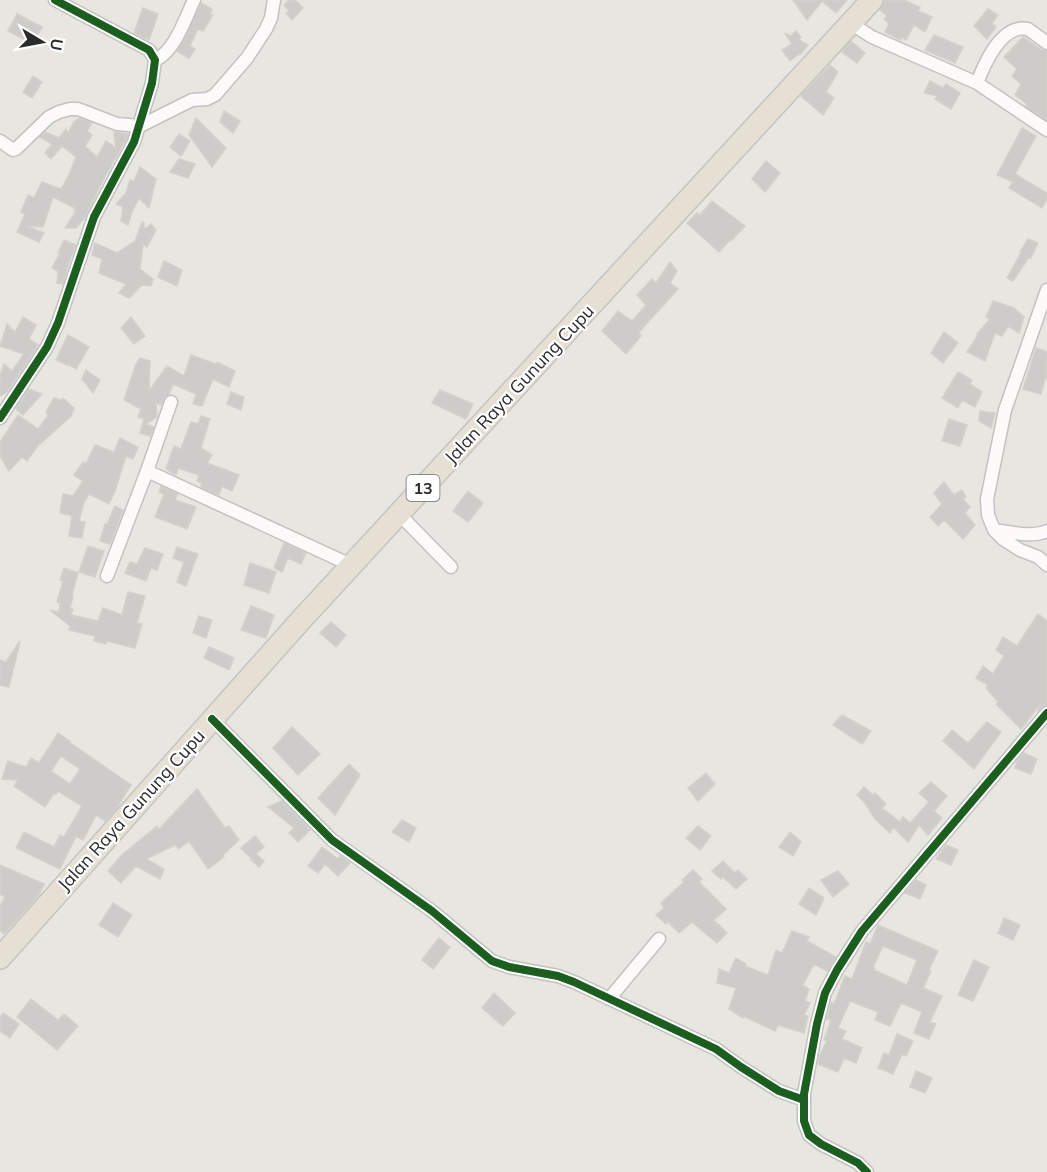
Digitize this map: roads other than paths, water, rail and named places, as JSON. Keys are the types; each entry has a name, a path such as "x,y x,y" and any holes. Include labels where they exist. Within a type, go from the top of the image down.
{"highway":[{"name":"Jalan Raya Gunung Cupu","path":"0,958 212,719 872,0"}],"street":[{"path":"0,418 47,347 58,322 94,217 134,142 152,83 155,60 149,50 55,0"},
{"path":"155,60 163,56 176,38 194,0"},
{"path":"0,141 13,150 16,149 49,117 70,109 85,111 117,124 140,126 192,100 207,99 246,58 271,18 274,0"},
{"path":"852,24 872,37 977,83 1047,130"},
{"path":"977,83 997,45 1008,34 1018,29 1028,29 1047,43"},
{"path":"1047,290 1005,410 987,499 988,515 994,530 1003,539 1020,550 1038,557 1047,565"},
{"path":"107,576 171,402"},
{"path":"147,471 353,566"},
{"path":"399,514 451,567"},
{"path":"994,530 1022,534 1040,534 1047,531"},
{"path":"867,1172 858,1163 821,1144 809,1135 804,1121 804,1100 819,1013 825,993 862,932 1047,713"},
{"path":"212,719 332,840 432,911 492,961 509,967 574,981 716,1050 779,1091 804,1100"},
{"path":"609,999 659,939"}]}
